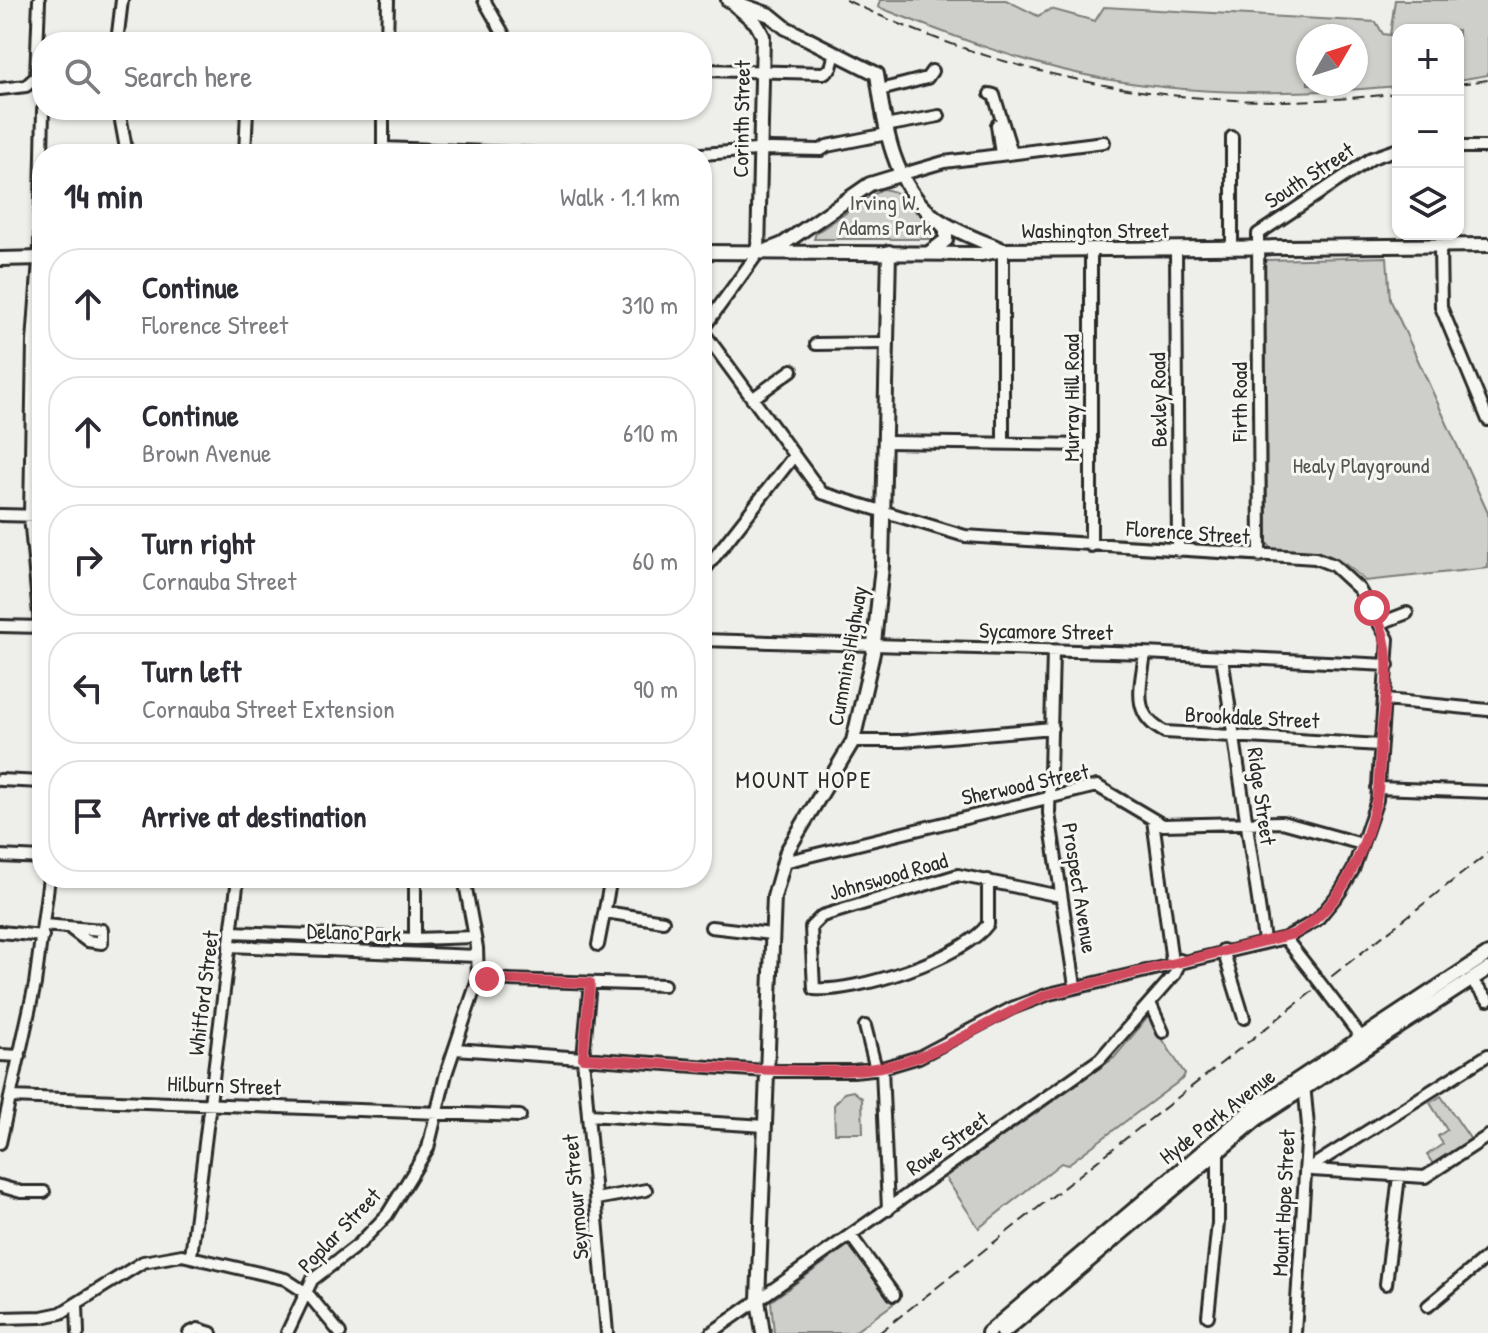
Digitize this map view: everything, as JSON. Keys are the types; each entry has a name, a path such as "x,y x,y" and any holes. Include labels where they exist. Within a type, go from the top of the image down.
{"main road":[{"path":"755,0 786,28 877,74 886,130 903,174 916,196 946,229 946,240 929,253"},
{"path":"732,1 770,15"},
{"name":"Corinth Street","path":"732,1 756,23 763,36 758,253"},
{"path":"763,36 770,27 786,28"},
{"path":"758,253 783,244 875,182 903,174"},
{"path":"937,219 1003,250"},
{"path":"815,222 808,233 809,242 823,252"},
{"name":"Washington Street","path":"712,252 981,254 1003,250 1488,245"},
{"name":"Cummins Highway","path":"763,1333 758,1300 774,897 784,862 802,824 853,741 874,647 884,513 889,252"},
{"path":"0,259 32,258"},
{"name":"Hyde Park Avenue","path":"988,1333 1217,1145 1302,1082 1488,954"},
{"name":"Hyde Park Avenue","path":"1364,1041 1488,969"},
{"name":"Hyde Park Avenue","path":"1003,1333 1217,1145"}],"street":[{"path":"38,32 39,0"},
{"path":"118,32 122,0"},
{"path":"387,32 388,0"},
{"path":"484,0 502,32"},
{"path":"712,70 824,73 831,68 835,53"},
{"path":"880,90 927,78 932,71"},
{"path":"0,89 26,86 32,81"},
{"path":"712,154 770,149 821,150 939,116"},
{"path":"42,144 43,120"},
{"path":"121,120 125,144"},
{"path":"245,144 247,120"},
{"path":"383,120 383,144"},
{"path":"1232,137 1232,248"},
{"path":"903,174 913,168 1104,142"},
{"path":"1464,147 1488,147"},
{"name":"South Street","path":"1258,249 1258,234 1263,228 1300,208 1372,158 1392,151"},
{"path":"1440,246 1441,307 1488,420"},
{"name":"Bexley Road","path":"1176,249 1178,551"},
{"name":"Firth Road","path":"1258,249 1260,556"},
{"path":"1003,250 1003,443"},
{"name":"Murray Hill Road","path":"1091,250 1091,546"},
{"path":"712,316 758,253"},
{"path":"816,344 887,343"},
{"name":"Florence Street","path":"712,344 822,493 965,536 1315,558 1333,565 1359,589 1388,639 1377,788 1362,844 1347,881 1329,908 1311,925 1285,938"},
{"path":"752,399 792,370"},
{"path":"885,442 1091,445"},
{"path":"712,560 793,457"},
{"path":"0,515 32,516"},
{"path":"1381,623 1407,613"},
{"path":"0,626 32,627"},
{"name":"Sycamore Street","path":"712,640 1145,653 1388,665"},
{"name":"Prospect Avenue","path":"1053,652 1048,796 1075,986"},
{"name":"Brookdale Street","path":"1145,653 1141,706 1150,725 1165,732 1380,745"},
{"name":"Ridge Street","path":"1222,657 1264,940"},
{"path":"1385,700 1488,710"},
{"path":"853,741 1052,728"},
{"path":"0,780 32,782"},
{"name":"Sherwood Street","path":"784,862 1097,786 1163,825 1288,823 1362,844"},
{"path":"1377,788 1488,792"},
{"path":"1153,820 1176,961"},
{"path":"0,856 32,858"},
{"name":"Johnswood Road","path":"988,880 988,924 967,945 934,961 886,976 814,989 811,927 822,916 945,877 988,880 1060,896"},
{"path":"0,1143 20,1056 48,888"},
{"name":"Whitford Street","path":"191,1256 237,888"},
{"path":"415,888 415,939"},
{"name":"Poplar Street","path":"0,1318 42,1317 77,1305 143,1262 172,1254 275,1275 308,1294 312,1280 359,1244 387,1215 428,1148 478,979 475,937 466,888"},
{"path":"598,945 609,888"},
{"path":"605,912 663,921"},
{"path":"711,927 771,934"},
{"path":"0,932 71,929"},
{"name":"Delano Park","path":"231,932 415,939 475,937"},
{"path":"455,1049 766,1071 879,1068 940,1048 1012,1008 1075,986 1264,940 1285,938 1364,1041"},
{"name":"Delano Park","path":"229,946 477,956"},
{"path":"1223,950 1244,1018"},
{"name":"Rowe Street","path":"711,1333 1100,1059 1178,970 1176,961"},
{"path":"478,979 664,985"},
{"path":"1471,980 1488,1000"},
{"name":"Seymour Street","path":"590,983 583,1058 607,1333"},
{"path":"1150,1003 1163,1032"},
{"path":"865,1026 879,1068 888,1210"},
{"path":"0,1055 20,1056"},
{"path":"1306,1170 1322,1163 1488,1055"},
{"name":"Mount Hope Street","path":"1295,1333 1306,1170 1302,1082"},
{"name":"Hilburn Street","path":"11,1097 211,1102 520,1116"},
{"path":"589,1115 765,1126"},
{"path":"1306,1170 1425,1177 1488,1136"},
{"path":"1208,1316 1213,1296 1217,1145"},
{"path":"1386,1284 1399,1176"},
{"path":"0,1186 21,1192 44,1192"},
{"path":"596,1199 646,1190"},
{"path":"851,1236 894,1295"},
{"path":"1428,1306 1488,1256"},
{"path":"287,1333 308,1294 340,1333"},
{"path":"77,1305 78,1333"},
{"path":"189,1333 198,1329 211,1333"}],"green space":[{"path":"880,0 1006,0 1038,16 1051,9 1095,21 1104,7 1376,22 1383,34 1390,35 1395,0 1488,0 1488,75 1464,79 1464,24 1392,24 1392,86 1368,88 1368,24 1296,24 1296,91 1215,91 1141,85 1076,73 962,39 878,7"},
{"name":"Irving W. Adams Park","path":"882,189 899,194 912,204 937,230 937,239 814,239 816,233"},
{"name":"Healy Playground","path":"1387,257 1390,299 1488,513 1488,568 1365,581 1342,562 1323,553 1272,549 1267,543 1265,260"},
{"path":"1148,1017 1185,1074 1182,1079 1067,1165 1061,1163 979,1228 945,1177 1114,1058"},
{"path":"853,1091 862,1098 863,1133 835,1133 834,1105 844,1093"},
{"path":"1441,1096 1471,1140 1433,1164 1427,1155 1443,1144 1438,1136 1447,1130 1430,1103"},
{"path":"849,1245 893,1304 853,1333 774,1333 771,1301"}],"railway":[{"path":"846,0 978,53 1115,87 1256,101 1327,100 1392,94"},
{"path":"1464,83 1488,80"},
{"path":"879,1333 1488,853"}],"district":[{"name":"MOUNT HOPE","path":"804,780"}],"route":[{"path":"487,979 590,983 583,1058 766,1071 853,1071 882,1068 919,1057 1012,1008 1049,994 1264,940 1285,938 1317,920 1340,892 1353,870 1377,800 1388,639 1372,608"}]}
